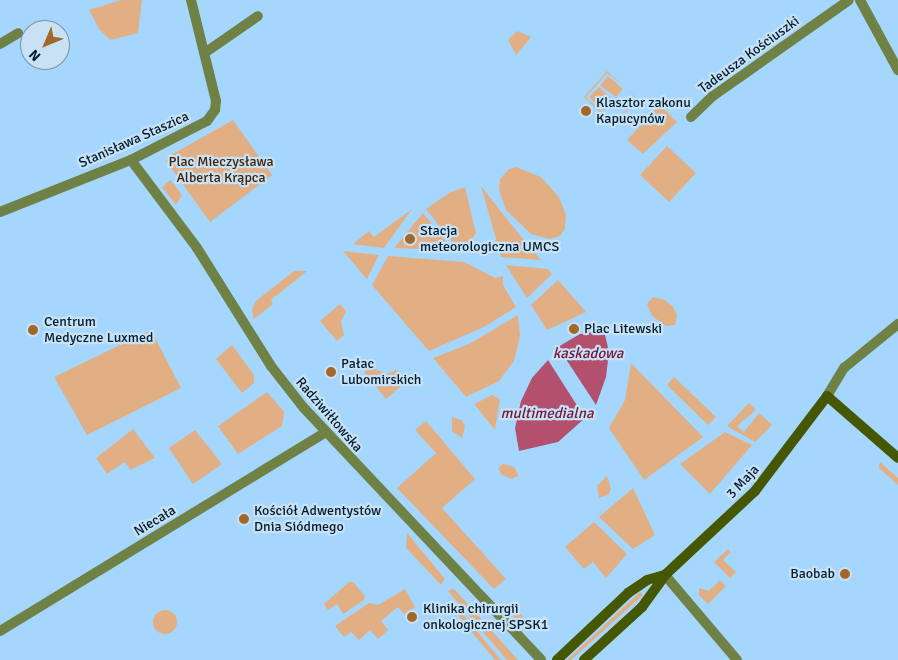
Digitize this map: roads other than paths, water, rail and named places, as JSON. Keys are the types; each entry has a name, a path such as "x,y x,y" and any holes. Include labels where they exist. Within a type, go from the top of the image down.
{"street":[{"name":"Stanisława Staszica","path":"0,212 131,160 198,127 212,115 216,101 206,52 191,0"},
{"name":"Tadeusza Kościuszki","path":"691,117 713,96 849,0"},
{"path":"860,0 898,70"},
{"path":"206,52 258,16"},
{"path":"0,44 18,33"},
{"name":"Radziwiłłowska","path":"131,160 197,248 271,366 325,433 541,660"},
{"path":"898,324 844,368 827,396 898,458"},
{"name":"3 Maja","path":"584,660 642,607 665,575 755,491 827,396"},
{"name":"Niecała","path":"0,631 325,433"},
{"path":"665,575 737,660"},
{"name":"3 Maja","path":"558,660 628,593 647,580 665,575"}],"water":[{"name":"kaskadowa","path":"604,331 609,352 606,377 596,405 558,347 580,334"},
{"name":"multimedialna","path":"548,360 585,418 558,442 519,451 515,428 521,401 532,378"}],"place":[{"name":"Klasztor zakonu Kapucynów","path":"586,111"},
{"name":"Stacja meteorologiczna UMCS","path":"410,239"},
{"name":"Plac Litewski","path":"574,329"},
{"name":"Centrum Medyczne Luxmed","path":"33,330"},
{"name":"Pałac Lubomirskich","path":"331,372"},
{"name":"Kościół Adwentystów Dnia Siódmego","path":"244,519"},
{"name":"Baobab","path":"845,574"},
{"name":"Klinika chirurgii onkologicznej SPSK1","path":"412,617"}],"park label":[{"name":"Plac Mieczysława Alberta Krąpca","path":"221,170"}]}
